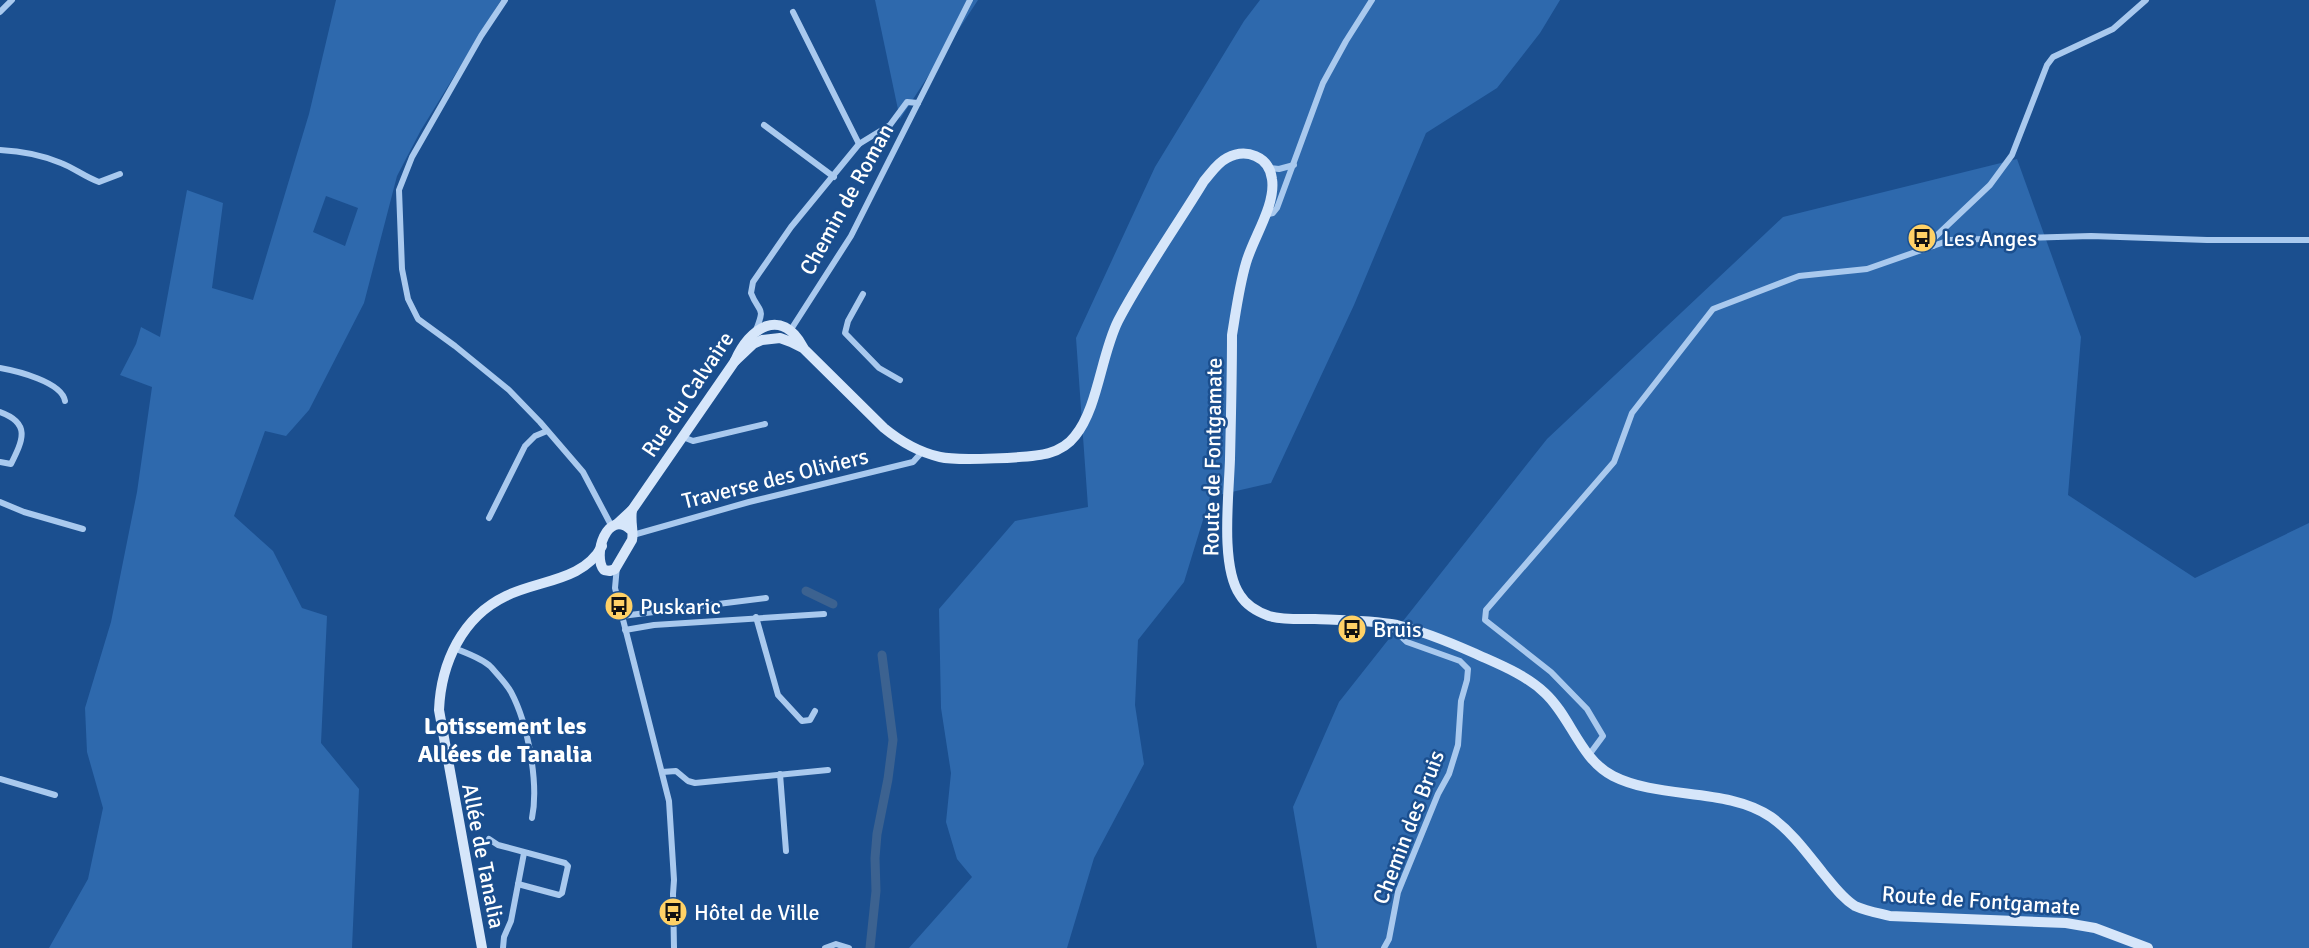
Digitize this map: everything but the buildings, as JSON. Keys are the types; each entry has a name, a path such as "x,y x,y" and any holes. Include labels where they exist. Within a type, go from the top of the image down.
{"street":[{"path":"0,12 12,0"},
{"path":"505,0 412,157 399,190 402,269 408,299 418,319 509,390 547,431 583,472 614,524"},
{"name":"Chemin de Roman","path":"780,338 790,331 851,236 916,102 970,0"},
{"path":"1265,215 1273,213 1277,208 1323,82 1372,0"},
{"path":"1933,246 1933,238 1990,185 2012,155 2047,65 2053,57 2113,29 2146,0"},
{"path":"793,12 859,144"},
{"path":"756,330 762,315 761,308 751,293 753,282 791,227 859,144 890,125 907,102 916,102"},
{"path":"764,125 834,177"},
{"path":"0,150 39,156 63,164 99,182 120,174"},
{"path":"790,331 803,348 890,433 909,446 942,458 1047,454 1062,447 1075,437 1084,422 1109,342 1118,321 1204,181 1220,164 1238,154 1251,154 1261,159 1269,168 1279,169 1294,165"},
{"name":"Route de Fontgamate","path":"1269,168 1272,193 1247,260 1239,290 1233,335 1228,540 1233,580 1240,596 1252,607 1267,615 1286,619 1387,624 1415,630 1472,652 1530,680 1559,710 1589,755 1610,774 1629,783 1723,800 1767,815 1786,828 1840,894 1855,906 1890,916 2066,923 2095,928 2148,948"},
{"path":"1589,755 1603,736 1587,709 1551,672 1485,620 1486,610 1614,462 1632,413 1713,309 1799,276 1867,269 1950,240 2091,236 2207,240 2309,240"},
{"path":"863,294 848,321 845,333 879,368 900,380"},
{"name":"Rue du Calvaire","path":"614,524 632,510 756,330 774,326 790,331"},
{"path":"735,361 753,344 770,338 780,338 803,348"},
{"path":"0,367 56,387 63,393 65,401"},
{"path":"0,412 16,419 21,426 22,436 11,464 0,462"},
{"path":"683,436 693,441 765,424"},
{"path":"489,518 525,446 535,436 547,431"},
{"name":"Traverse des Oliviers","path":"632,532 913,462 922,452"},
{"path":"0,502 24,512 83,529"},
{"path":"586,565 594,564 613,571 632,540 632,510"},
{"path":"614,524 624,525 632,532"},
{"path":"614,524 603,538 600,562 615,588 662,772 671,822 674,948"},
{"name":"Allée de Tanalia","path":"482,948 451,787 439,710 443,675 454,648 470,625 482,613 505,596 567,575 586,565 602,546"},
{"path":"615,588 617,566"},
{"path":"622,615 766,598"},
{"path":"625,630 654,625 824,614"},
{"path":"756,617 778,695 802,721 810,720 815,711"},
{"name":"Chemin des Bruis","path":"1384,948 1389,939 1398,892 1438,794 1449,774 1458,745 1461,701 1468,669 1460,661 1407,642 1387,624"},
{"path":"454,648 489,665 512,693 531,755 534,802 532,818"},
{"path":"662,772 676,771 688,781 695,783 828,770"},
{"path":"780,774 786,851"},
{"path":"0,780 55,795"},
{"path":"489,839 498,845 565,863 568,869 562,893 559,895 518,884"},
{"path":"503,948 504,937 512,921 524,853"},
{"path":"825,948 836,944 849,948"}],"shaded area":[{"path":"336,0 501,0 421,130 397,176 364,303 309,410 286,436 265,431 234,516 273,551 302,608 327,616 321,743 359,789 352,948 49,948 88,879 103,808 87,752 85,708 111,622 137,492 152,387 120,375 136,344 141,327 160,337 187,190 223,203 212,288 253,300 309,114","holes":["326,196 358,208 345,246 313,232"]},
{"path":"875,0 978,0 900,119"},
{"path":"1260,0 1560,0 1540,33 1497,88 1426,133 1354,305 1271,483 1210,497 1184,582 1138,640 1135,705 1144,764 1094,858 1067,948 909,948 972,877 957,859 946,822 951,773 941,708 939,609 1015,521 1088,507 1076,338 1155,167 1244,21"},
{"path":"2017,159 2081,337 2068,495 2195,578 2309,523 2309,948 1317,948 1293,807 1339,702 1547,439 1783,217"}],"waterway":[{"path":"806,591 833,604"},
{"path":"870,948 876,891 877,834 893,740 882,655"}],"place":[{"name":"Les Anges","path":"1922,238"},
{"name":"Puskaric","path":"619,606"},
{"name":"Bruis","path":"1352,629"},
{"name":"Hôtel de Ville","path":"673,912"}],"district":[{"name":"Lotissement les Allées de Tanalia","path":"505,740"}]}
